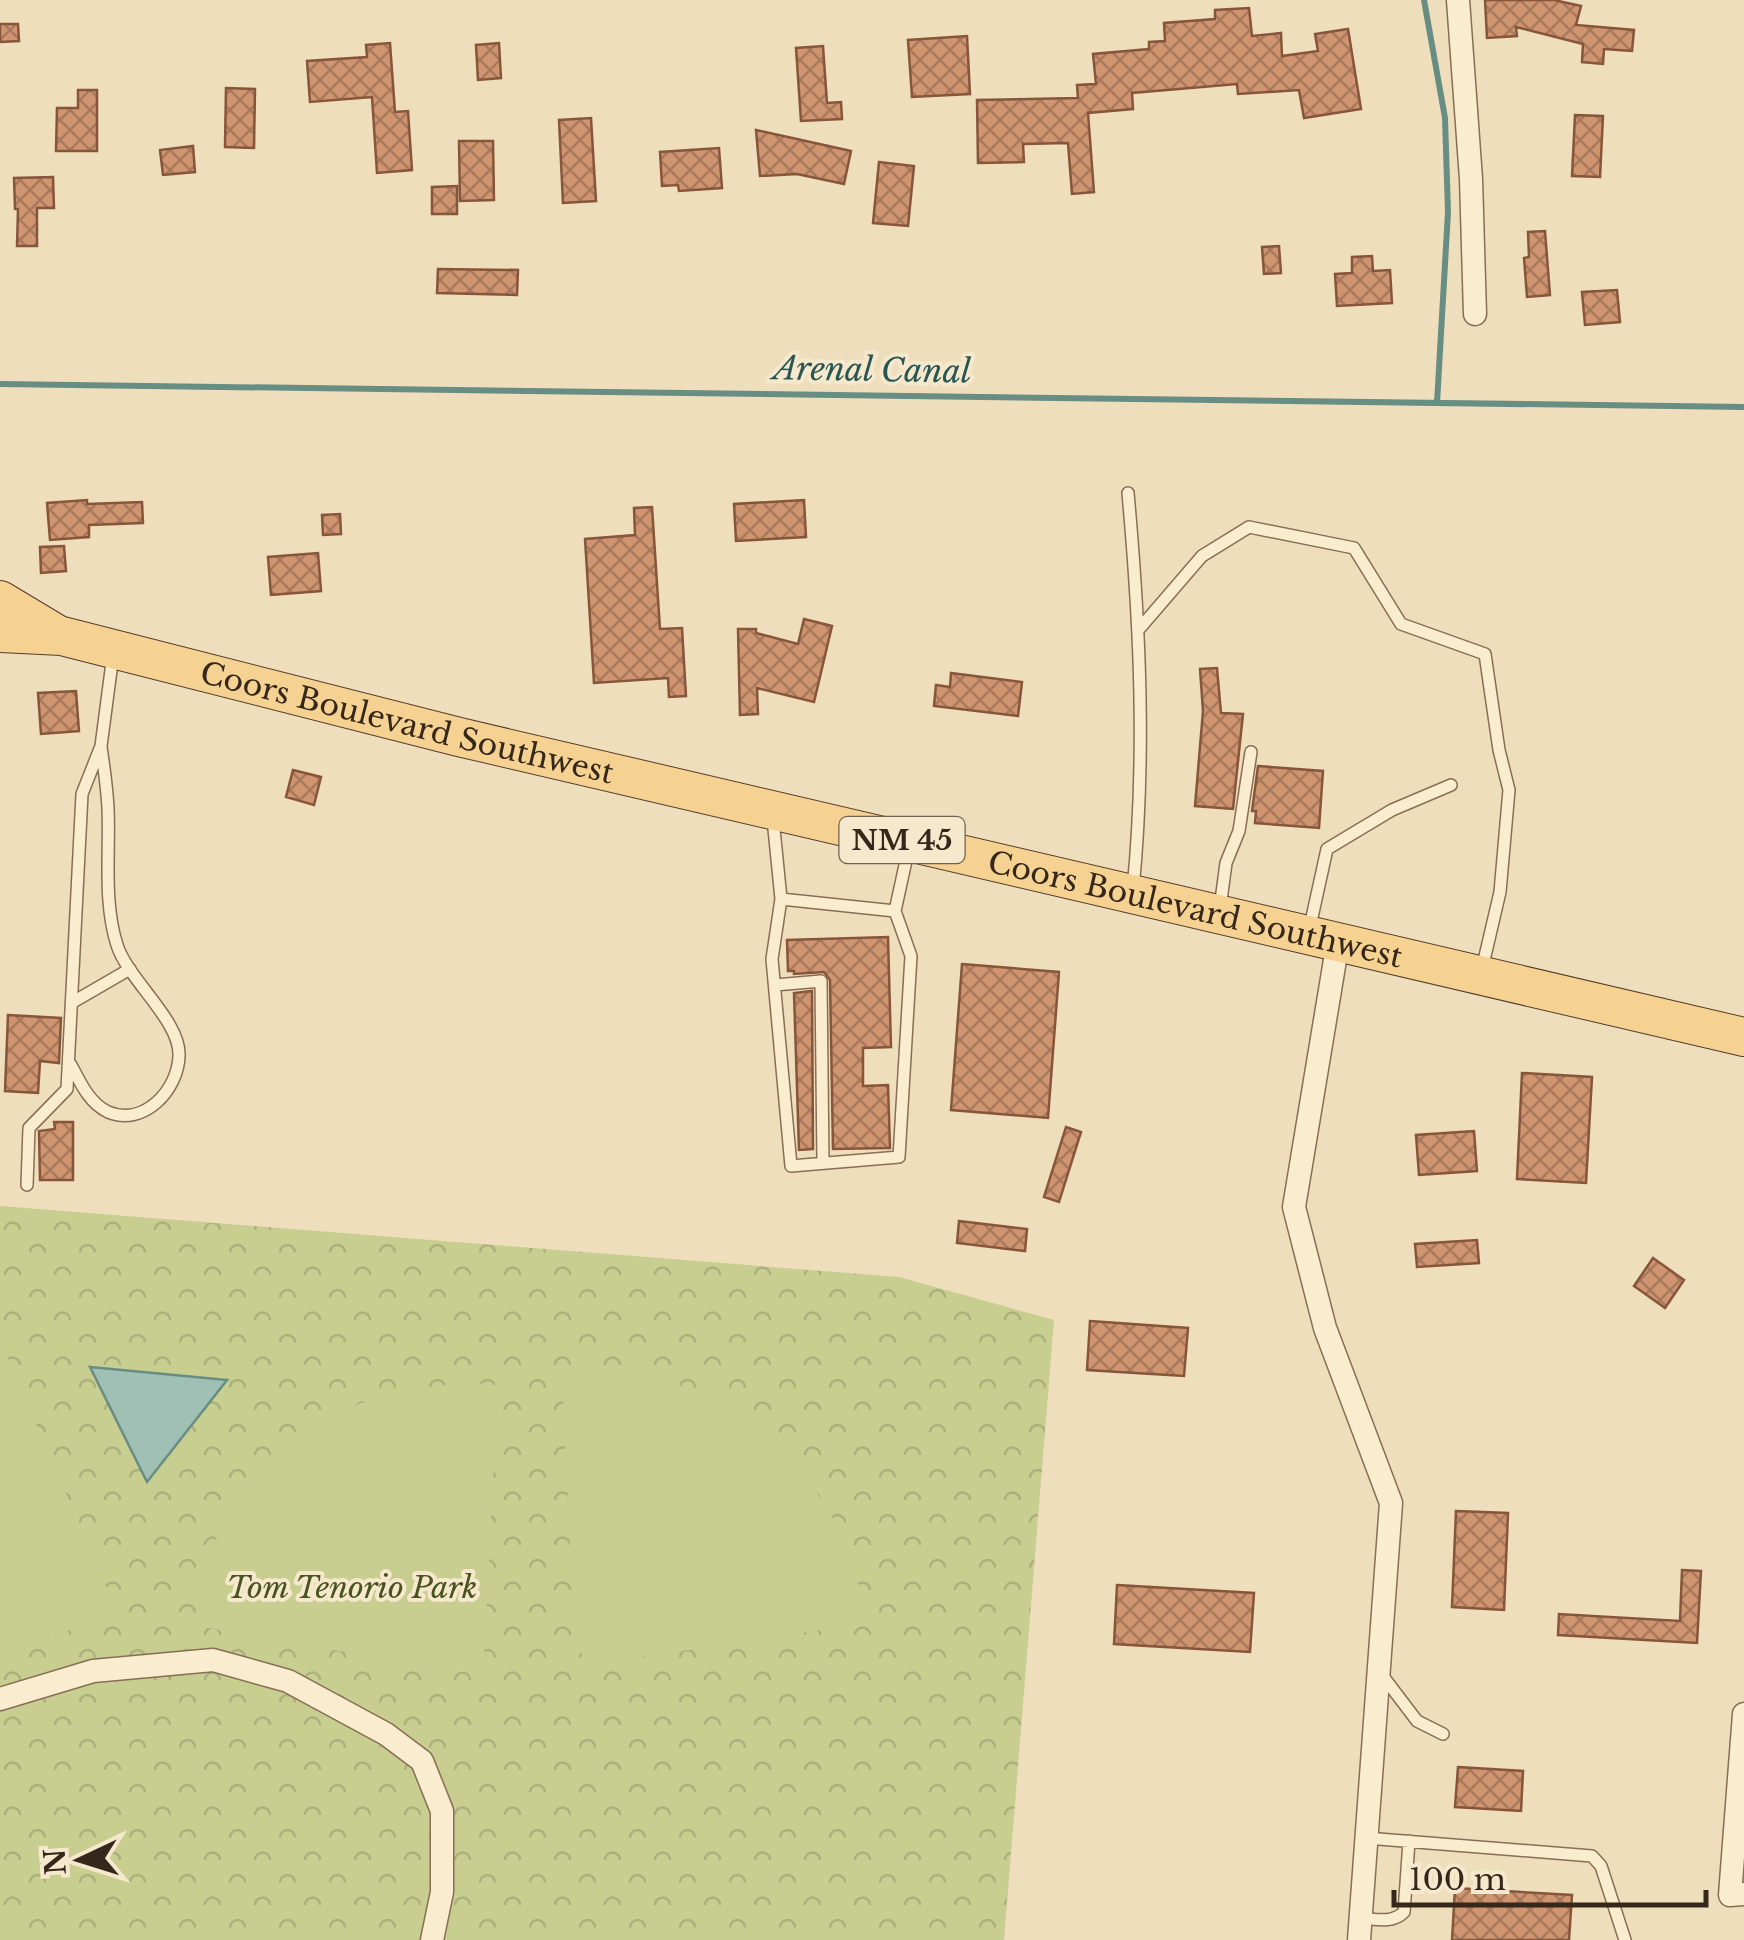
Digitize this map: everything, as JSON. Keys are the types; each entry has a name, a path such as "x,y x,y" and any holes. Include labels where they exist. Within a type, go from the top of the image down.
{"main road":[{"name":"Coors Boulevard Southwest","path":"0,600 62,636"},
{"name":"Coors Boulevard Southwest","path":"0,633 62,636 459,737 1744,1037"}],"street":[{"path":"1458,0 1471,179 1475,314"},
{"path":"1323,938 1294,1207 1325,1328 1391,1503 1359,1929"},
{"path":"0,1699 93,1670 213,1660 288,1681 386,1734 422,1761 442,1811 442,1892 432,1940"},
{"path":"1737,1894 1744,1714"}],"lane":[{"path":"1128,493 1140,628 1138,833 1132,893"},
{"path":"1140,628 1202,556 1248,526 1354,548 1401,624 1486,654 1509,790 1500,892 1481,976"},
{"path":"27,1185 30,1128 68,1089 82,794 101,746 114,650"},
{"path":"69,1061 84,1089 110,1113 138,1114 161,1100 178,1076 180,1049 167,1022 118,948 110,916 108,804 101,746"},
{"path":"1220,913 1226,863 1243,807 1251,752"},
{"path":"1323,938 1327,849 1392,810 1451,785"},
{"path":"772,810 781,900 772,960 792,1166 900,1157 911,956 896,911 910,842"},
{"path":"781,900 896,911"},
{"path":"73,1002 130,969"},
{"path":"775,986 821,981 823,1163"},
{"path":"1378,1670 1418,1721 1443,1734"},
{"path":"1366,1838 1592,1856 1601,1866 1625,1940"},
{"path":"1359,1929 1398,1918 1404,1912 1410,1841"}],"green space":[{"name":"Tom Tenorio Park","path":"0,1206 899,1277 1054,1320 1004,1940 0,1940"},
{"path":"4,1349 111,1598 99,1621 0,1652 0,1350"},
{"path":"616,1375 670,1383 705,1395 731,1409 779,1448 820,1497 835,1522 850,1557 867,1623 596,1664 575,1649 562,1380"},
{"path":"472,1383 498,1385 484,1656 464,1672 197,1626 207,1569 224,1521 250,1480 282,1447 321,1421 366,1402 417,1389"}],"water":[{"path":"90,1367 227,1380 147,1482"}],"building":[{"path":"1485,0 1554,0 1581,6 1576,25 1634,30 1632,51 1604,49 1603,64 1582,62 1583,44 1516,27 1517,36 1487,38"},
{"path":"1249,8 1252,36 1281,33 1282,56 1318,51 1315,34 1348,29 1361,109 1304,118 1299,90 1238,94 1237,84 1132,93 1133,109 1088,113 1094,192 1072,194 1068,143 1023,144 1024,162 978,163 977,100 1078,98 1077,85 1096,84 1093,54 1149,49 1149,42 1165,41 1164,23 1215,19 1215,10"},
{"path":"0,24 18,24 19,41 0,42"},
{"path":"967,36 970,94 912,97 908,40"},
{"path":"390,43 395,112 408,111 412,170 377,173 372,97 310,102 307,61 367,57 366,45"},
{"path":"499,43 501,78 478,80 476,45"},
{"path":"823,46 827,103 841,102 842,119 801,121 796,48"},
{"path":"226,88 255,89 254,148 225,147"},
{"path":"78,90 97,90 97,151 56,151 57,108 78,108"},
{"path":"1575,115 1603,116 1600,177 1572,176"},
{"path":"591,118 596,201 563,203 559,120"},
{"path":"756,130 851,151 844,184 797,174 760,176"},
{"path":"459,141 493,141 494,200 460,201"},
{"path":"193,146 195,172 163,175 160,150"},
{"path":"719,148 722,188 679,191 678,185 662,186 660,152"},
{"path":"879,162 914,166 908,226 873,223"},
{"path":"53,177 54,208 37,208 37,246 17,246 14,178"},
{"path":"457,186 457,214 432,214 432,187"},
{"path":"1545,231 1550,295 1527,297 1524,258 1529,257 1528,232"},
{"path":"1279,246 1281,273 1264,274 1262,247"},
{"path":"1372,256 1373,271 1390,270 1392,303 1337,306 1335,274 1352,273 1352,257"},
{"path":"438,269 518,270 517,295 437,293"},
{"path":"1617,290 1620,322 1585,325 1582,292"},
{"path":"87,500 87,504 142,502 143,523 89,525 89,537 50,540 47,503"},
{"path":"804,500 806,537 736,541 734,504"},
{"path":"652,507 660,629 682,628 686,696 669,697 668,678 594,683 585,539 635,535 634,508"},
{"path":"340,514 341,534 323,535 322,515"},
{"path":"64,546 66,571 41,573 40,547"},
{"path":"318,553 321,591 271,595 268,557"},
{"path":"804,619 832,626 814,702 757,688 758,714 740,715 738,629 756,629 756,633 798,644"},
{"path":"1217,668 1221,713 1243,714 1233,809 1195,806 1203,711 1200,669"},
{"path":"951,673 1022,682 1018,716 934,706 936,685 950,687"},
{"path":"76,691 79,731 41,734 38,693"},
{"path":"1258,766 1323,771 1319,828 1255,823 1256,811 1252,811"},
{"path":"293,770 321,777 314,805 286,797"},
{"path":"888,937 891,1047 863,1048 863,1086 888,1085 890,1148 833,1149 830,980 824,972 788,971 787,940"},
{"path":"962,964 1059,972 1048,1118 951,1110"},
{"path":"812,991 813,1149 799,1150 794,993"},
{"path":"8,1015 61,1018 59,1063 40,1061 38,1093 5,1091"},
{"path":"1522,1073 1592,1077 1586,1183 1517,1179"},
{"path":"54,1122 73,1122 73,1180 40,1180 39,1131 55,1129"},
{"path":"1066,1127 1081,1132 1059,1202 1044,1197"},
{"path":"1474,1131 1477,1171 1419,1175 1416,1135"},
{"path":"959,1221 1027,1229 1025,1251 957,1243"},
{"path":"1477,1240 1479,1263 1417,1267 1415,1244"},
{"path":"1653,1258 1684,1280 1665,1308 1634,1286"},
{"path":"1090,1321 1188,1328 1184,1376 1087,1370"},
{"path":"1456,1511 1508,1513 1504,1610 1452,1607"},
{"path":"1682,1570 1701,1571 1697,1643 1558,1635 1559,1614 1680,1621"},
{"path":"1117,1585 1254,1593 1250,1652 1114,1644"},
{"path":"1458,1767 1523,1771 1521,1811 1455,1807"},
{"path":"1455,1888 1572,1895 1569,1940 1452,1940"}],"waterway":[{"path":"1424,0 1445,118 1448,212 1437,403"},
{"name":"Arenal Canal","path":"0,384 1744,407"}]}
